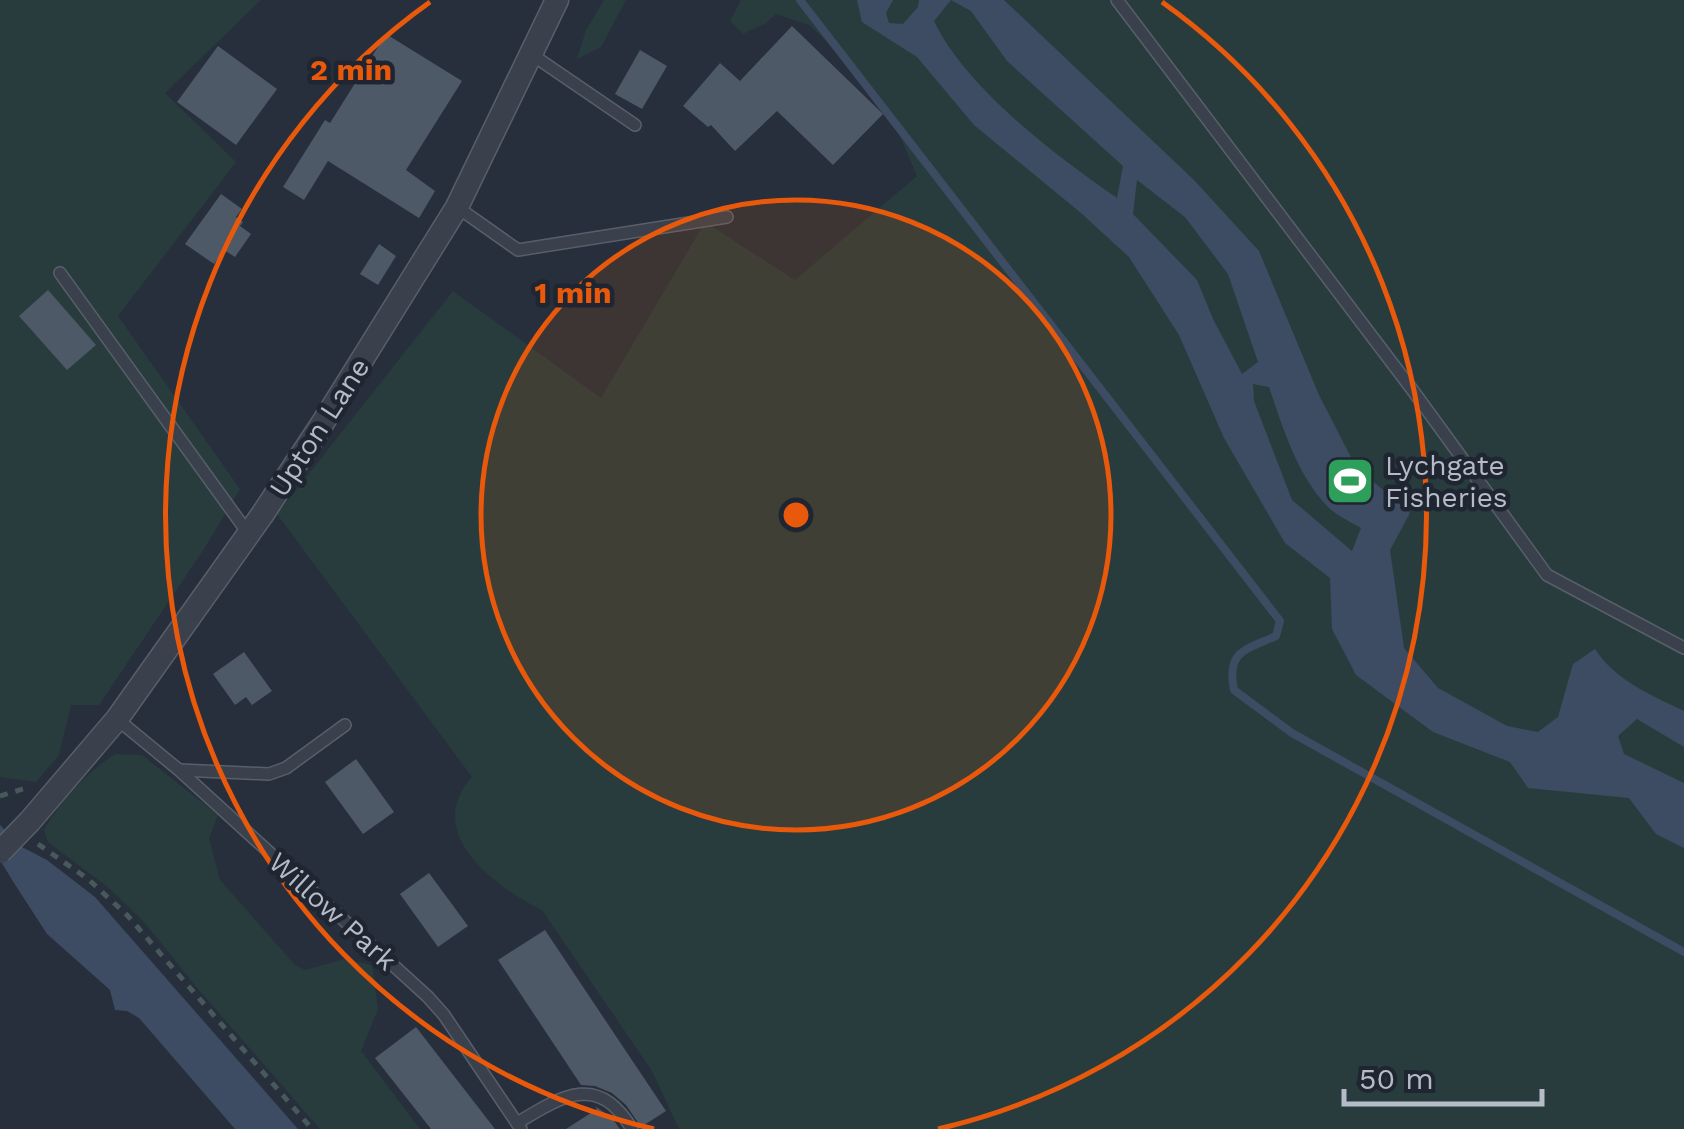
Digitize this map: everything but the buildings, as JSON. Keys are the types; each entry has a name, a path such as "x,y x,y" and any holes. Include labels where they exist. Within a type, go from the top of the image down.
{"street":[{"name":"Upton Lane","path":"0,852 33,832 256,524 457,207 557,0"}],"lane":[{"path":"1117,0 1547,575 1684,648"},
{"path":"531,54 635,125"},
{"path":"457,207 518,250 727,217"},
{"path":"60,273 256,524"},
{"name":"Willow Park","path":"117,718 428,998 444,1015 519,1126"},
{"path":"179,770 269,774 286,768 346,725"},
{"path":"519,1126 553,1101 578,1094 605,1098 632,1129"}],"path":[{"path":"33,832 127,915 312,1129"}],"shaded area":[{"path":"0,0 261,0 165,93 236,162 118,316 240,489 99,705 71,705 59,755 36,782 0,777"},
{"path":"604,0 626,0 601,47 577,59 586,30"},
{"path":"741,0 1684,0 1684,1129 679,1129 652,1071 542,910 504,887 470,856 455,818 459,798 472,777 277,514 453,291 601,398 705,222 795,280 917,176 895,125 842,56 809,25 776,14 743,34 730,21"},
{"path":"115,754 142,755 218,815 209,838 220,880 295,965 305,970 344,959 372,965 378,1009 361,1051 420,1129 320,1129 145,923 109,888 48,842 44,830 58,808 84,778"}],"water":[{"path":"857,0 893,0 886,13 889,23 903,24 918,7 919,0 951,0 1004,0 1194,180 1259,251 1319,395 1356,467 1410,513 1390,550 1404,648 1438,688 1507,726 1538,732 1558,717 1573,664 1595,649 1624,678 1684,711 1684,747 1637,719 1618,736 1624,754 1684,783 1684,848 1656,834 1629,798 1528,788 1510,762 1433,732 1356,675 1332,629 1330,578 1285,543 1224,438 1179,335 1129,257 974,125 917,57 862,22","holes":["951,0 971,11 1007,61 1123,166 1117,198 1015,119 967,71 934,21","1137,180 1185,217 1228,274 1258,362 1242,374 1197,280 1133,214","1253,384 1269,387 1292,450 1317,494 1332,510 1361,528 1352,551 1292,500 1254,401"]},
{"path":"0,825 20,846 47,860 95,897 298,1129 235,1129 139,1018 115,1010 110,990 47,934 14,883 0,860"}],"waterway":[{"path":"800,0 1280,621 1276,636 1247,649 1236,659 1234,690 1292,733 1684,952"}],"place":[{"name":"Lychgate Fisheries","path":"1350,481"}]}
